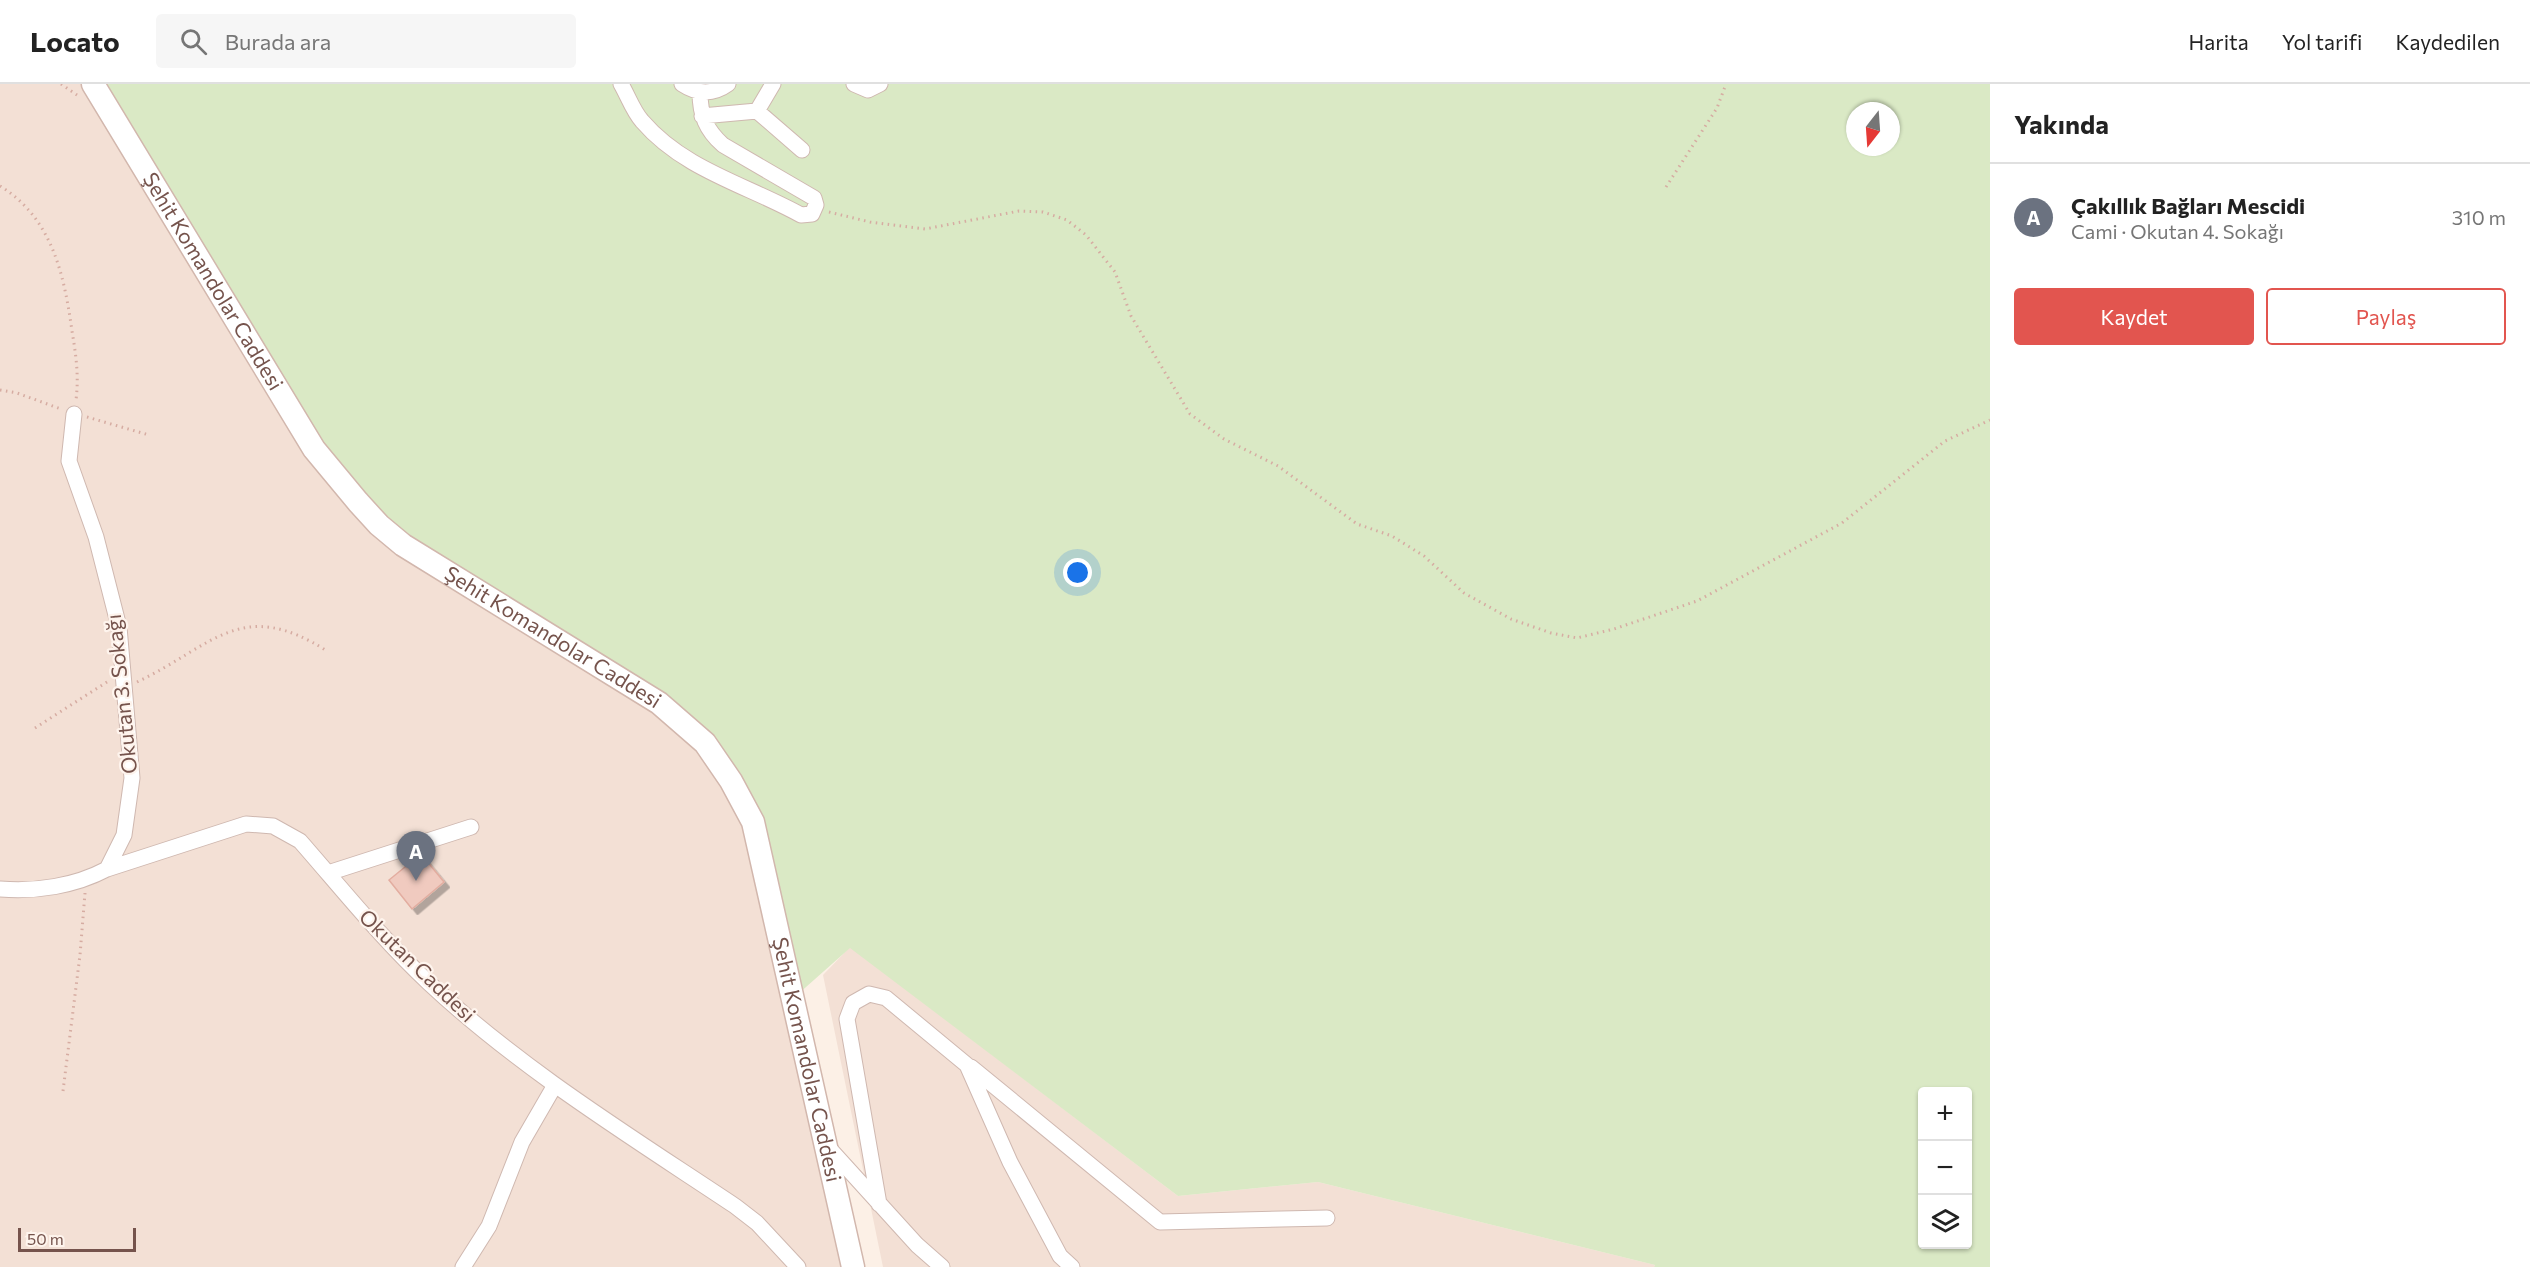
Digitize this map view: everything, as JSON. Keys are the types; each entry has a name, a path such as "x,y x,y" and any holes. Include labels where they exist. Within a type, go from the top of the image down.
{"main road":[{"name":"Şehit Komandolar Caddesi","path":"93,84 314,449 379,525 443,571 659,703 705,743 718,762 753,822 853,1267"}],"street":[{"path":"621,84 641,120 683,158 801,215 812,214 816,208 814,198 723,145 712,135 702,116 700,92"},
{"path":"682,84 700,92 711,92 728,84"},
{"path":"757,111 773,84"},
{"path":"854,84 868,90 880,84"},
{"path":"702,116 757,111 802,150"},
{"name":"Okutan 3. Sokağı","path":"75,414 69,461 96,537 119,627 132,778 124,835 107,869"},
{"name":"Okutan Caddesi","path":"0,889 34,889 86,880 107,869 246,825 260,824 287,832 300,841 387,942 428,983 468,1018 555,1085 735,1206 757,1223 798,1267"},
{"path":"328,873 471,827"},
{"path":"879,1204 847,1019 854,1003 869,994 886,998 1160,1222 1327,1218"},
{"path":"968,1065 1010,1162 1060,1256 1072,1267"},
{"path":"463,1267 489,1226 522,1142 555,1085"},
{"path":"824,1143 917,1245 942,1267"}],"path":[{"path":"1666,187 1717,108 1726,84"},
{"path":"0,186 12,193 39,223 58,257 67,296 79,377 75,414"},
{"path":"816,208 870,222 925,229 1019,211 1043,212 1067,220 1086,235 1115,272 1131,316 1167,380 1190,414 1224,439 1278,466 1357,524 1392,536 1424,556 1464,593 1511,619 1551,633 1577,638 1614,629 1696,601 1842,523 1945,441 1990,420"},
{"path":"0,390 17,393 75,414 149,435"},
{"path":"123,689 169,667 211,638 240,627 281,628 301,634 327,651"},
{"path":"35,728 122,672"},
{"path":"63,1091 80,955 86,880"}],"shaded area":[{"path":"0,84 92,84 648,698 734,785 858,1267 0,1267"},
{"path":"850,947 1178,1196 1318,1182 1655,1265 1654,1267 883,1267 823,975"}],"green space":[{"path":"92,84 1990,84 1990,1267 1654,1267 1655,1265 1318,1182 1178,1196 850,948 797,995 759,829 703,746 363,509"}],"building":[{"path":"421,854 444,882 412,909 389,880"}],"place":[{"name":"Çakıllık Bağları Mescidi","path":"416,881"}]}
